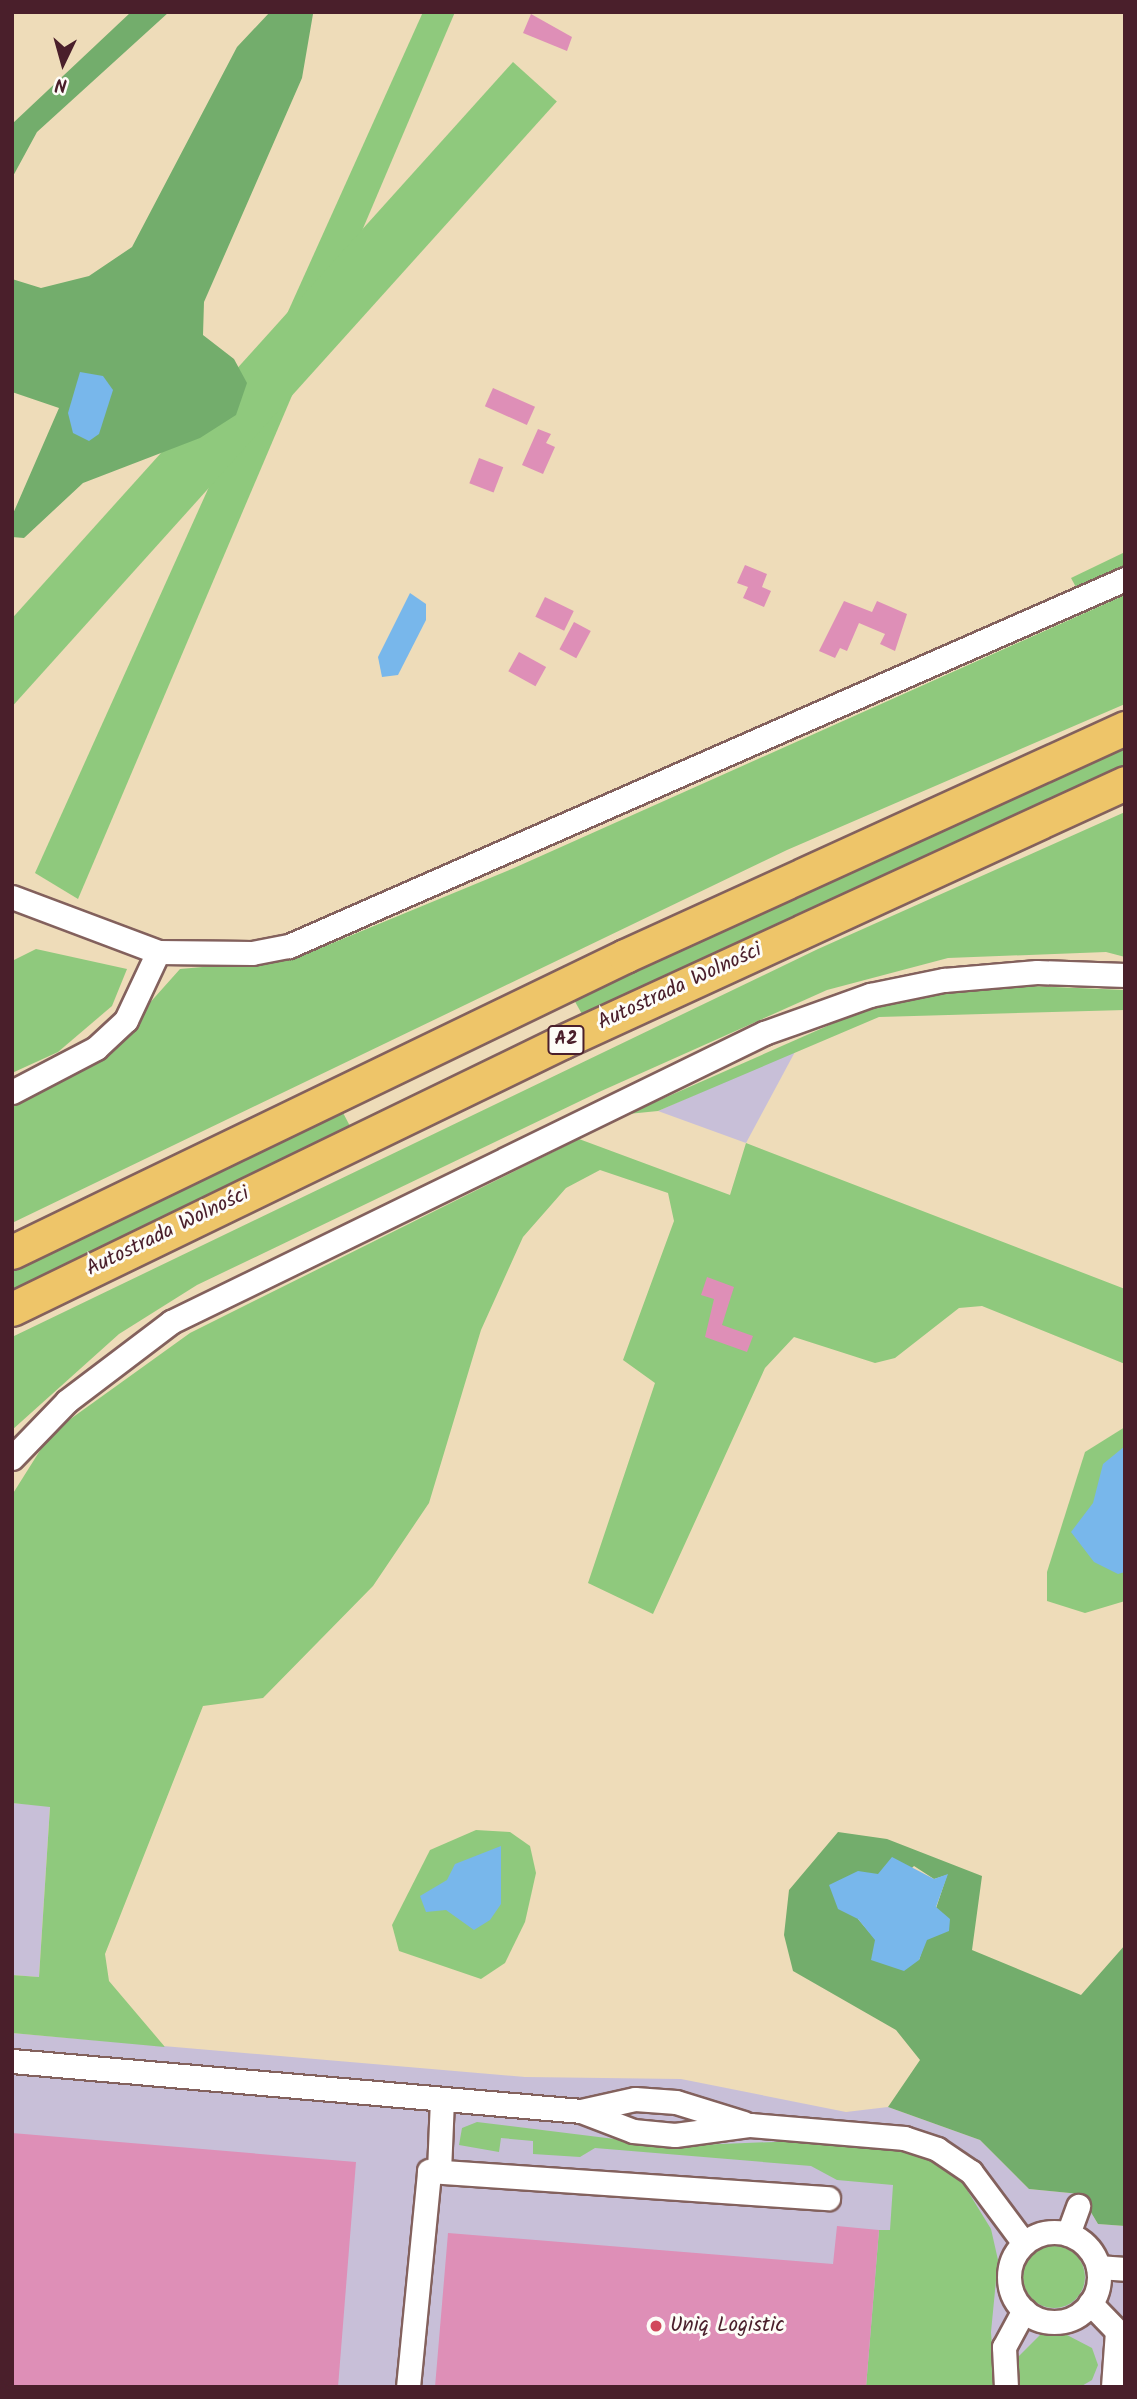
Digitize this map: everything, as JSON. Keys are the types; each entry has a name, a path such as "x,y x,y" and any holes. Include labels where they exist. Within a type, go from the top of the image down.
{"highway":[{"name":"A2","path":"12,1252 625,956 1125,728"},
{"name":"Autostrada Wolności","path":"12,1309 537,1054 1125,783"}],"street":[{"path":"12,897 158,952 253,953 306,940 1125,579"},
{"path":"12,1092 96,1048 126,1020 158,952"},
{"path":"12,1458 67,1401 171,1322 764,1033 870,995 944,980 1037,972 1125,975"},
{"path":"12,2061 581,2112 633,2131 675,2134 750,2125 894,2137 937,2149 971,2172 1024,2243"},
{"path":"439,2171 442,2099"},
{"path":"581,2112 635,2099 676,2102 750,2125"},
{"path":"408,2387 429,2171 828,2198"},
{"path":"1068,2234 1078,2206"},
{"path":"1049,2232 1068,2234 1090,2250 1098,2267 1090,2303 1059,2322 1024,2310 1009,2277 1024,2243 1049,2232"},
{"path":"1098,2267 1125,2269"},
{"path":"1090,2303 1117,2332 1113,2387"},
{"path":"1006,2387 1003,2347 1024,2310"}],"shaded area":[{"path":"796,1050 746,1143 658,1111"},
{"path":"12,1803 50,1806 39,1977 12,1975"},
{"path":"12,2033 525,2077 681,2079 846,2112 888,2107 980,2140 1029,2189 1080,2194 1098,2224 1125,2226 1125,2387 12,2387"}],"green space":[{"path":"131,12 169,12 37,132 12,178 12,124"},
{"path":"270,12 313,14 302,78 204,302 203,335 234,359 247,383 236,415 200,438 83,483 24,538 12,537 12,516 59,408 12,392 12,279 41,288 89,276 132,247 237,47"},
{"path":"423,12 455,12 78,899 35,873"},
{"path":"513,62 557,101 12,707 12,618"},
{"path":"1125,552 1125,568 1077,589 1071,578"},
{"path":"1125,595 1125,704 787,850 12,1223 12,1105 105,1053 180,969 294,959 514,868"},
{"path":"1125,740 1125,772 583,1016 573,998"},
{"path":"1125,812 1125,957 1106,952 948,958 827,990 599,1092 197,1285 119,1334 12,1430 12,1337 818,949"},
{"path":"36,949 127,969 112,1006 58,1052 12,1073 12,961"},
{"path":"1030,986 1125,990 1125,1010 879,1017 658,1111 628,1114 868,1008 953,991"},
{"path":"341,1109 351,1128 12,1296 12,1264"},
{"path":"579,1139 730,1195 746,1143 1125,1289 1125,1364 982,1306 959,1308 895,1358 875,1363 794,1337 765,1368 653,1614 588,1583 655,1383 623,1360 674,1221 668,1193 600,1170 566,1188 523,1237 481,1330 429,1503 373,1586 263,1698 203,1706 105,1954 109,1981 165,2047 12,2033 12,1975 39,1977 50,1807 12,1803 12,1495 51,1433 190,1333"},
{"path":"1125,1427 1125,1601 1085,1613 1047,1601 1047,1572 1085,1452"},
{"path":"476,1830 510,1832 530,1846 536,1873 525,1922 505,1963 481,1979 399,1951 392,1925 430,1850"},
{"path":"838,1832 887,1839 982,1876 972,1950 1081,1995 1125,1945 1125,2226 1098,2224 1080,2194 1029,2189 980,2140 888,2107 920,2060 896,2030 793,1971 784,1935 789,1890","holes":["914,1866 934,1879 947,1875 919,1960 876,1940 858,1919"]},
{"path":"477,2122 671,2146 799,2141 892,2145 937,2162 961,2180 991,2229 998,2260 991,2332 995,2387 866,2387 879,2230 890,2230 893,2185 837,2180 811,2166 595,2148 580,2157 533,2154 533,2141 501,2138 499,2152 459,2145 462,2128"},
{"path":"1054,2246 1066,2248 1076,2255 1083,2265 1083,2289 1076,2299 1066,2306 1054,2308 1042,2306 1032,2299 1025,2289 1023,2277 1025,2265 1032,2255 1042,2248"},
{"path":"1040,2335 1067,2335 1092,2348 1098,2365 1092,2380 1080,2387 1015,2387 1016,2359"}],"water":[{"path":"80,372 103,376 113,390 99,434 89,441 73,433 68,413"},
{"path":"410,593 426,604 426,620 398,675 382,677 378,657"},
{"path":"1125,1446 1125,1572 1118,1574 1094,1562 1071,1532 1093,1503 1103,1464"},
{"path":"501,1846 501,1904 490,1920 474,1930 446,1910 426,1912 420,1896 447,1880 455,1864"},
{"path":"892,1857 934,1879 948,1874 936,1907 950,1919 949,1931 927,1940 919,1960 904,1971 871,1960 875,1940 858,1919 838,1909 829,1885 858,1871 878,1874"}],"building":[{"path":"531,14 572,37 567,51 523,33"},
{"path":"493,388 535,407 527,425 485,406"},
{"path":"538,429 551,434 546,443 555,447 543,474 522,465"},
{"path":"479,458 503,467 494,493 469,483"},
{"path":"745,565 767,574 762,587 771,591 764,607 743,598 748,587 737,583"},
{"path":"545,597 574,611 564,631 535,617"},
{"path":"844,601 872,612 877,601 907,614 895,651 880,644 885,634 859,623 847,651 840,648 835,658 819,651"},
{"path":"574,622 591,631 576,658 559,649"},
{"path":"519,652 546,667 535,686 508,671"},
{"path":"707,1277 734,1287 722,1325 753,1336 747,1352 705,1337 714,1299 701,1295"},
{"path":"12,2133 356,2162 338,2387 12,2387"},
{"name":"Uniq Logistic","path":"837,2226 879,2230 866,2387 435,2387 448,2233 833,2264"}],"place":[{"name":"Uniq Logistic","path":"656,2326"}]}
